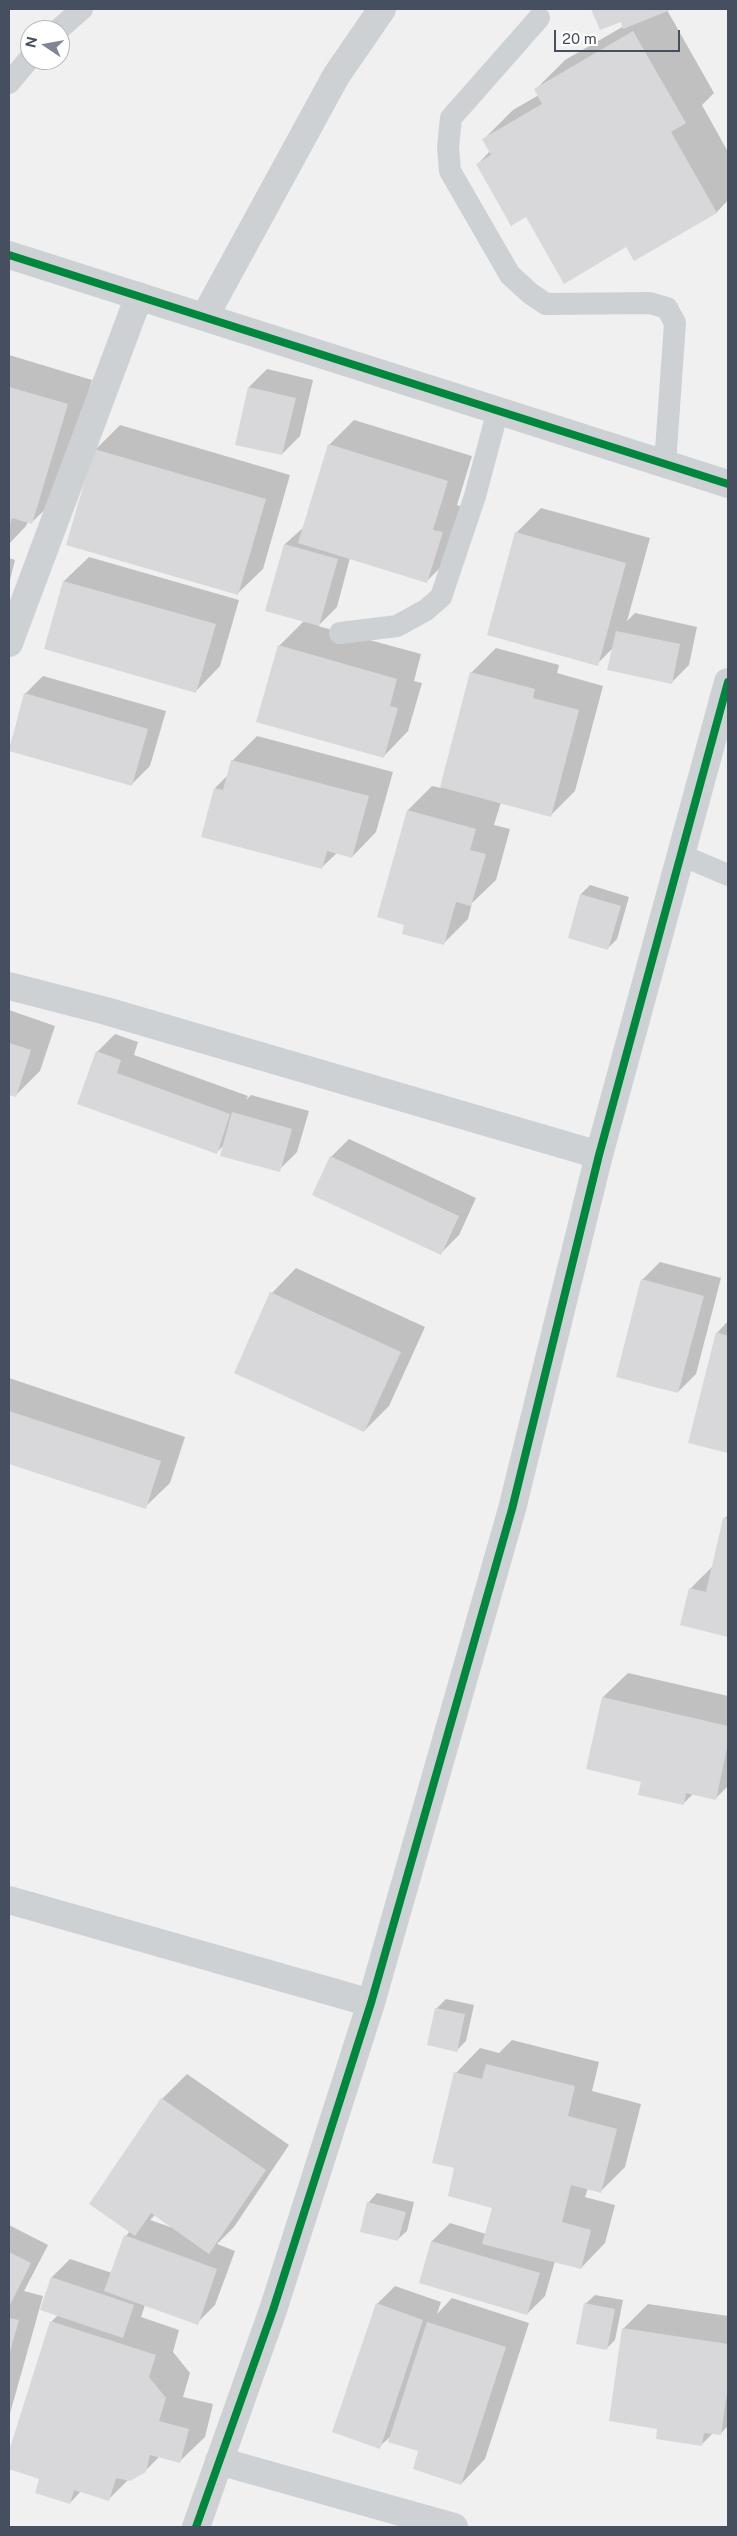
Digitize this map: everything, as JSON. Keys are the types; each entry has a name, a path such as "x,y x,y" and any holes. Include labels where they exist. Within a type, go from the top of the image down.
{"street":[{"path":"205,316 336,76 382,9"},
{"path":"9,255 728,484"},
{"path":"9,642 139,296"},
{"path":"196,2527 273,2310 371,2003 512,1509 599,1155 728,682"},
{"path":"9,986 106,1011 599,1155"},
{"path":"9,1900 371,2003"},
{"path":"220,2461 454,2527"}],"lane":[{"path":"69,20 82,9"},
{"path":"538,18 451,118 448,147 450,171 510,275 530,294 546,304 650,303 667,308 675,323 666,464"},
{"path":"9,83 20,70"},
{"path":"340,633 397,626 426,610 441,596 475,496 498,410"},
{"path":"681,855 728,875"}],"building":[{"path":"591,9 670,10 623,29 621,22 600,30"},
{"path":"633,31 686,123 671,132 717,213 634,261 626,247 564,284 526,217 511,226 476,164 491,155 482,139 542,104 534,89"},
{"path":"9,387 68,404 32,524 12,518 9,528"},
{"path":"248,387 296,398 282,455 235,445"},
{"path":"328,444 448,481 433,530 443,532 427,583 298,543"},
{"path":"94,449 266,499 238,595 66,545"},
{"path":"515,532 626,563 598,666 487,635"},
{"path":"284,544 338,559 319,626 265,611"},
{"path":"63,581 216,624 196,693 44,649"},
{"path":"616,631 680,644 672,684 607,670"},
{"path":"278,645 397,679 390,706 398,708 384,758 256,722"},
{"path":"470,672 535,689 533,698 579,710 551,817 440,787"},
{"path":"24,693 148,729 132,786 9,751"},
{"path":"231,760 369,796 352,858 327,851 322,869 201,837 214,788 223,790"},
{"path":"407,810 476,829 470,850 486,854 471,906 456,902 444,945 402,934 404,925 377,917"},
{"path":"580,894 621,906 608,950 568,938"},
{"path":"9,1043 31,1050 16,1097 9,1095"},
{"path":"96,1051 121,1060 117,1073 230,1114 217,1154 77,1104"},
{"path":"232,1112 292,1129 280,1172 220,1156"},
{"path":"330,1156 459,1216 441,1255 312,1195"},
{"path":"641,1279 704,1296 678,1393 616,1377"},
{"path":"270,1292 401,1352 364,1432 234,1373"},
{"path":"716,1332 728,1336 728,1453 688,1443"},
{"path":"9,1411 161,1461 146,1509 9,1464"},
{"path":"723,1518 728,1519 728,1637 680,1625 689,1588 706,1592"},
{"path":"602,1697 728,1726 728,1743 716,1800 686,1793 684,1805 638,1795 641,1782 586,1769"},
{"path":"435,2008 465,2014 457,2052 427,2045"},
{"path":"486,2064 575,2086 568,2116 617,2129 601,2193 571,2185 562,2222 591,2230 581,2269 482,2244 492,2208 448,2196 454,2168 432,2163 454,2072 482,2079"},
{"path":"161,2098 266,2170 209,2254 151,2213 135,2236 89,2204"},
{"path":"367,2202 406,2212 398,2241 360,2232"},
{"path":"124,2235 217,2269 198,2325 104,2291"},
{"path":"431,2241 540,2273 527,2315 419,2283"},
{"path":"9,2252 31,2263 9,2307"},
{"path":"51,2277 134,2305 123,2338 40,2310"},
{"path":"376,2303 423,2320 380,2449 332,2432"},
{"path":"584,2303 615,2309 607,2350 576,2344"},
{"path":"9,2318 19,2320 9,2355"},
{"path":"50,2321 156,2355 149,2377 166,2398 159,2421 189,2429 180,2463 150,2455 146,2472 130,2481 116,2478 109,2501 74,2490 70,2504 35,2493 39,2479 9,2469 9,2451"},
{"path":"427,2322 506,2347 461,2485 413,2469 418,2451 388,2442"},
{"path":"622,2328 728,2344 728,2385 721,2435 704,2433 702,2446 656,2439 657,2429 609,2421"}],"cycle path":[{"path":"9,255 728,484"},
{"path":"196,2527 273,2310 371,2003 512,1509 599,1155 728,682"}]}
